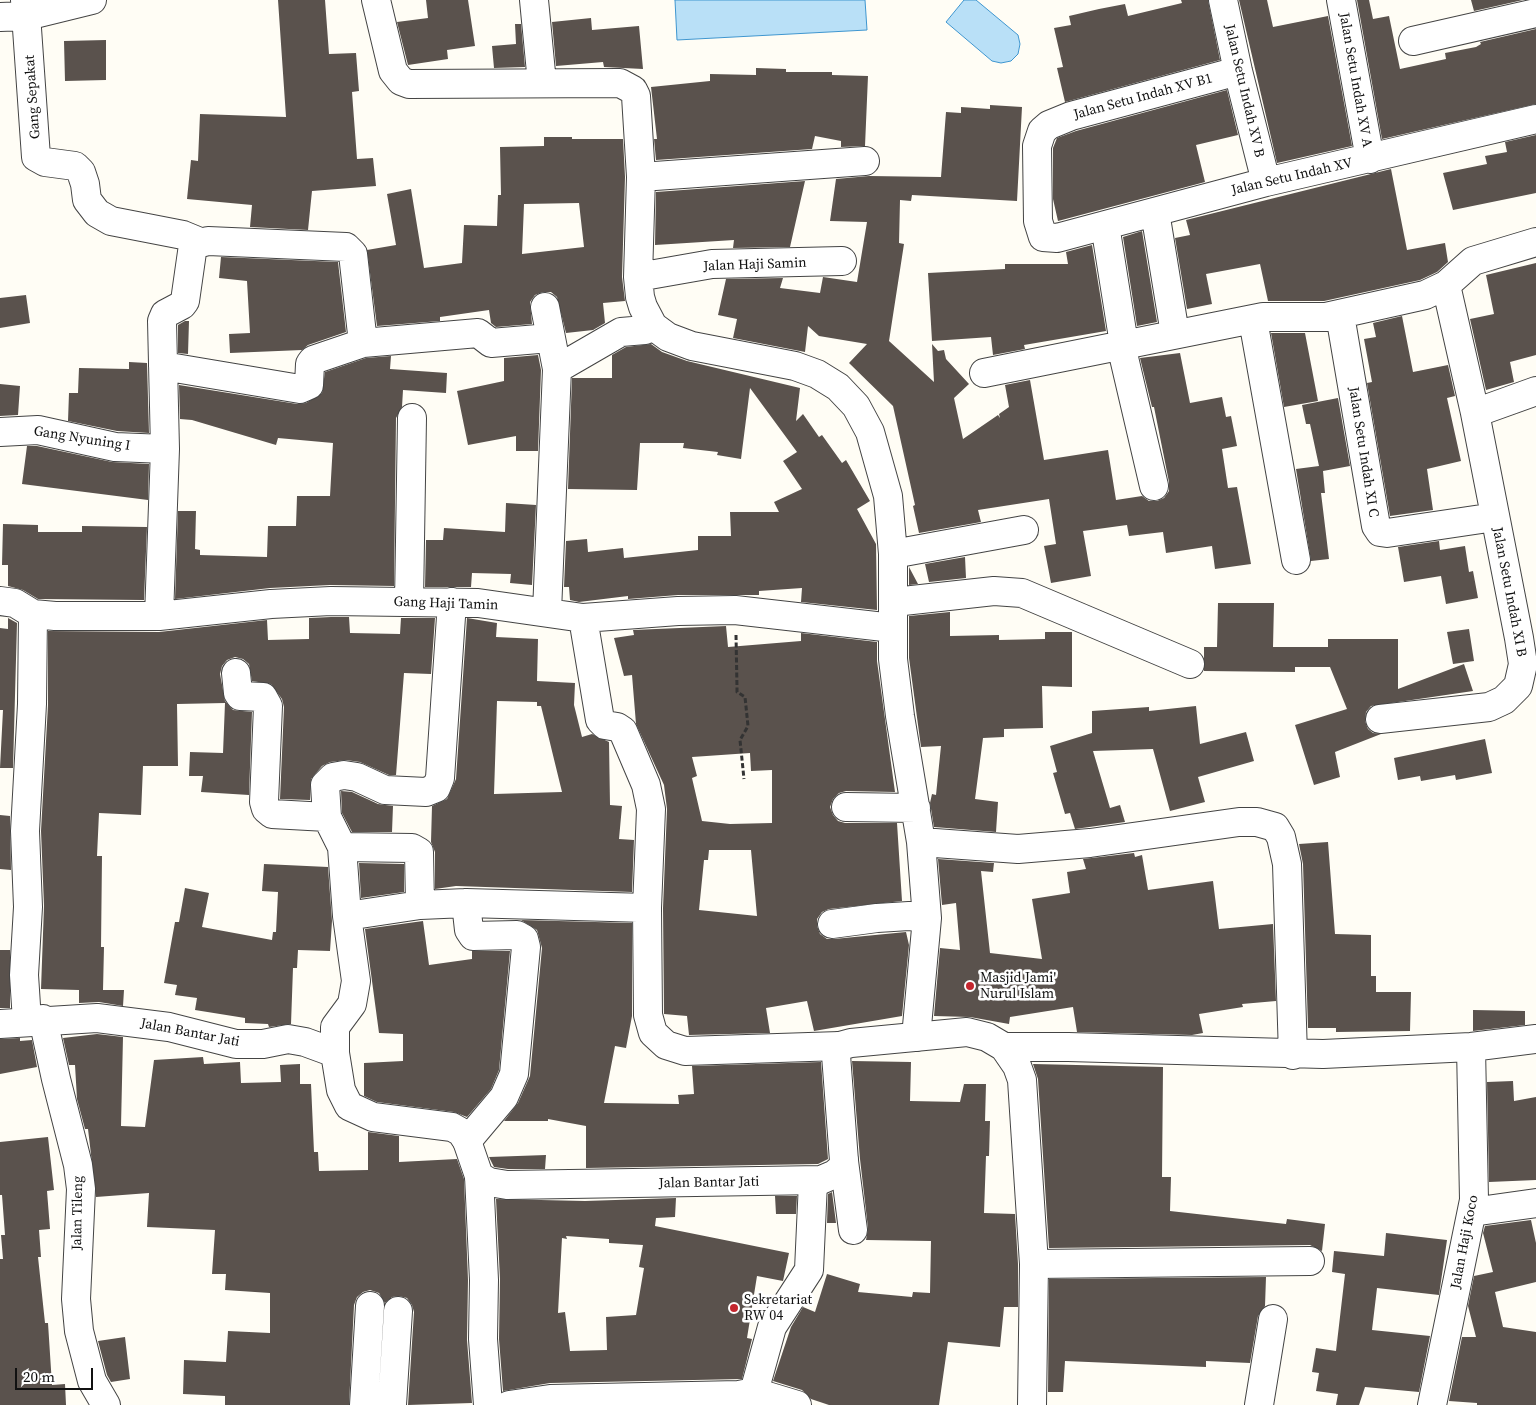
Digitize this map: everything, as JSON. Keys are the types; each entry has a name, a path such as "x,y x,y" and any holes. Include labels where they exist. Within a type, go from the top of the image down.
{"street":[{"path":"17,11 92,0"},
{"path":"376,0 393,71 401,82 409,84 620,83 633,90 636,96 641,177 638,276 642,307 653,326 668,337 685,344 795,366 817,374 838,387 856,406 870,432 877,450 888,496 893,554 896,689 921,842 927,918 916,1037"},
{"path":"534,0 542,83"},
{"name":"Jalan Setu Indah XV B","path":"1223,0 1238,71 1266,182"},
{"name":"Jalan Setu Indah XV A","path":"1341,0 1370,159"},
{"name":"Gang Sepakat","path":"17,11 36,157 45,162 75,166 86,184 87,200 97,213 111,221 183,235 200,242"},
{"path":"1413,41 1536,13"},
{"name":"Jalan Setu Indah XV B1","path":"1049,238 1043,237 1038,227 1037,146 1042,131 1049,125 1070,116 1238,71"},
{"name":"Jalan Setu Indah XV","path":"1049,238 1057,238 1266,182 1536,119"},
{"path":"641,177 865,161"},
{"path":"1155,212 1175,334"},
{"path":"1105,225 1123,345 1154,486"},
{"path":"159,616 165,449 163,317 185,301 193,245 200,242 346,247 353,254 363,343"},
{"path":"984,373 1274,316 1313,317 1340,315 1425,295 1446,285 1473,261 1536,242"},
{"name":"Jalan Haji Samin","path":"638,276 712,264 842,261"},
{"name":"Jalan Setu Indah XI B","path":"1380,719 1489,707 1504,700 1518,686 1523,664 1520,638 1475,413 1446,285"},
{"path":"545,307 557,369 547,612"},
{"name":"Jalan Setu Indah XI C","path":"1340,315 1376,526 1380,532 1387,533 1495,517"},
{"path":"1253,320 1296,560"},
{"path":"557,369 621,332 645,330 653,326"},
{"path":"163,366 300,389 309,385 310,364 313,360 363,343 478,333 491,343 550,338"},
{"path":"1475,413 1536,392"},
{"path":"408,602 412,418"},
{"name":"Gang Nyuning I","path":"0,432 38,430 115,447 165,449"},
{"path":"893,554 1024,530"},
{"name":"Gang Haji Tamin","path":"0,601 15,603 33,614 55,616 159,616 302,602 452,602 499,605 583,618 678,611 735,610 894,615 994,590 1022,593 1190,664"},
{"path":"452,602 439,784 436,788 426,792 385,790 357,776 338,775 327,781 325,785 327,817 342,847 347,916 356,981 352,1004 335,1027 335,1053 341,1090 350,1106 374,1117 452,1127 461,1132 467,1141 479,1176 484,1280 483,1339 488,1405"},
{"name":"Jalan Tileng","path":"33,614 32,704 25,830 28,907 24,975 80,1181 76,1299 79,1331 92,1381 106,1405"},
{"path":"583,618 600,720 606,725 617,726 623,731 649,798 652,820 647,908 648,1015 653,1033 666,1045 685,1052 840,1046 851,1043 967,1032 987,1036 1004,1047 1017,1066 1022,1080 1034,1264 1032,1405"},
{"path":"236,673 240,696 263,697 268,706 264,802 266,809 272,814 327,817"},
{"path":"846,807 916,808"},
{"path":"921,842 1018,849 1090,842 1239,822 1257,822 1275,827 1281,837 1287,864 1293,1055"},
{"path":"342,847 412,848 420,852 420,905"},
{"path":"347,916 420,905 466,903 647,908"},
{"path":"466,903 470,934 473,936 517,935 524,939 526,946 514,1074 504,1097 467,1141"},
{"path":"832,924 893,917 927,918"},
{"name":"Jalan Bantar Jati","path":"0,1024 97,1018 169,1027 236,1044 263,1044 288,1039 335,1053"},
{"path":"1004,1047 1108,1048 1293,1055 1471,1047 1536,1039"},
{"path":"840,1046 836,1055 844,1161 853,1230"},
{"name":"Jalan Haji Koco","path":"1432,1405 1472,1212 1475,1183 1471,1047"},
{"name":"Jalan Bantar Jati","path":"479,1176 489,1182 507,1185 813,1182 835,1174 842,1168 844,1161"},
{"path":"754,1392 772,1327 809,1270 813,1182"},
{"path":"1472,1212 1536,1203"},
{"path":"1034,1264 1310,1261"},
{"path":"364,1405 370,1306"},
{"path":"392,1405 398,1312"},
{"path":"1260,1405 1272,1319"},
{"path":"509,1405 739,1395 754,1392 797,1405"}],"path":[{"path":"735,610 737,688 745,697 748,726 740,740 744,779"}],"water":[{"path":"675,0 865,0 867,30 677,40"},
{"path":"964,0 976,0 1018,35 1020,44 1018,54 1011,61 1001,63 992,61 946,22"}],"building":[{"path":"278,0 325,0 329,54 356,53 359,91 352,92 357,159 373,158 376,186 312,191 308,230 250,227 252,205 187,199 191,160 198,161 200,114 286,117"},
{"path":"426,0 468,0 475,46 447,50 448,59 408,65 397,22 428,18"},
{"path":"1181,0 1208,0 1220,60 1065,102 1057,68 1063,67 1054,28 1071,25 1069,16 1099,9 1125,4 1128,16 1182,3"},
{"path":"1239,0 1267,0 1273,27 1328,16 1352,146 1277,163"},
{"path":"1357,0 1369,0 1373,19 1389,16 1400,69 1446,59 1445,53 1476,47 1481,44 1480,42 1536,29 1536,104 1382,139"},
{"path":"1471,0 1523,0 1474,11"},
{"path":"591,18 592,30 639,26 643,69 604,67 603,62 556,66 552,22"},
{"path":"515,24 521,24 525,67 494,68 492,46 516,44"},
{"path":"106,40 106,80 65,81 64,41"},
{"path":"756,68 786,69 786,72 832,72 832,75 868,76 865,146 841,147 841,141 815,136 812,149 656,160 654,139 657,139 651,87 710,81 710,74 756,75"},
{"path":"1227,90 1238,135 1196,145 1205,182 1058,221 1053,199 1053,148 1057,138 1076,131"},
{"path":"990,105 1022,107 1017,201 912,195 911,201 900,200 899,243 904,244 889,341 934,382 932,344 938,351 944,350 946,359 969,384 954,398 963,439 998,415 1000,418 999,414 1009,407 1005,385 1030,380 1044,460 1108,450 1116,500 1142,496 1149,501 1157,501 1164,498 1169,491 1169,482 1154,407 1152,407 1140,358 1180,353 1190,403 1222,397 1226,417 1231,416 1237,446 1222,449 1228,488 1237,487 1251,564 1215,569 1212,546 1166,553 1163,532 1129,536 1127,525 1083,531 1091,576 1051,583 1044,546 1056,544 1049,499 978,510 981,522 919,533 913,506 915,505 893,406 849,363 867,344 819,336 808,326 805,352 733,338 737,319 718,315 726,279 783,278 780,288 820,293 823,277 857,282 867,222 830,221 836,179 869,176 941,177 946,112 961,113 961,107 990,109"},
{"path":"1536,135 1536,193 1453,210 1443,173 1487,164 1485,156 1507,152 1505,142"},
{"path":"544,137 623,139 625,177 622,277 625,301 603,303 605,323 593,330 566,333 557,297 551,292 543,292 535,295 530,302 532,324 496,327 491,323 489,310 440,317 440,321 377,326 367,250 396,245 387,194 411,189 424,268 462,263 464,225 497,226 498,195 501,195 500,147 544,146","holes":["579,203 584,247 522,254 524,204"]},
{"path":"1391,169 1407,250 1445,243 1448,262 1437,272 1420,280 1324,301 1268,301 1260,264 1206,274 1212,304 1187,309 1175,238 1190,235 1186,220"},
{"path":"805,181 790,247 733,248 734,240 655,245 656,192"},
{"path":"1142,231 1157,322 1137,326 1123,237"},
{"path":"1092,245 1106,331 1024,345 1025,349 993,355 991,337 932,341 928,273 1005,269 1005,264 1068,264 1066,252"},
{"path":"221,257 338,262 346,332 308,345 302,350 230,353 229,334 250,333 247,281 219,278"},
{"path":"1536,263 1536,355 1510,362 1514,382 1486,390 1470,319 1494,314 1486,275"},
{"path":"26,295 30,323 0,328 0,298"},
{"path":"1402,316 1413,372 1448,365 1455,396 1447,398 1461,461 1427,469 1433,510 1390,516 1367,383 1372,382 1364,339 1376,337 1373,323"},
{"path":"189,321 188,354 178,353 178,325"},
{"path":"1271,333 1305,333 1318,401 1284,407"},
{"path":"651,344 662,352 687,361 800,388 796,421 803,414 819,437 822,435 842,463 846,460 870,501 857,509 876,544 877,610 801,602 802,588 759,591 759,595 678,595 628,599 628,596 579,602 570,600 569,587 564,587 566,541 587,539 588,552 623,548 624,558 698,550 698,536 731,536 730,512 779,512 774,502 802,489 783,461 797,452 750,388 741,459 717,455 718,452 683,448 684,443 640,443 637,490 568,489 572,378 612,378 612,355 626,347"},
{"path":"538,355 541,370 538,451 516,451 516,436 468,445 457,391 504,381 504,358"},
{"path":"391,356 390,369 447,373 446,393 403,390 402,407 396,418 394,586 330,585 270,588 175,599 178,511 196,511 195,549 200,550 200,555 267,557 268,526 296,526 297,496 330,496 333,443 278,438 276,445 192,420 180,419 179,385 297,404 306,403 322,393 325,372 366,358"},
{"path":"129,362 147,363 149,433 117,431 68,421 69,393 78,393 79,368 129,369"},
{"path":"0,384 20,386 18,415 0,416"},
{"path":"1338,398 1350,466 1323,471 1325,493 1321,493 1329,559 1311,561 1296,469 1319,466 1310,424 1306,424 1302,405"},
{"path":"27,446 37,446 112,462 149,464 148,500 22,484"},
{"path":"506,503 536,505 532,585 510,583 511,574 472,573 471,587 425,587 426,540 443,540 444,528 505,532"},
{"path":"3,524 38,525 38,532 82,532 82,526 147,527 144,600 38,599 23,590 8,586 8,565 2,565"},
{"path":"1439,541 1440,550 1465,546 1469,572 1473,571 1478,598 1446,604 1441,576 1404,582 1398,547"},
{"path":"965,557 966,578 929,582 925,564"},
{"path":"909,567 918,584 909,585"},
{"path":"1218,603 1274,603 1273,647 1328,647 1328,639 1398,639 1398,689 1464,664 1473,691 1371,706 1366,712 1365,721 1368,729 1373,733 1381,734 1335,752 1340,777 1314,785 1295,725 1347,709 1330,667 1295,667 1295,672 1204,671 1204,647 1217,647"},
{"path":"950,612 950,636 999,635 999,640 1045,639 1045,632 1072,632 1072,687 1042,686 1043,728 1004,729 1004,737 983,738 975,799 998,802 996,832 934,827 930,803 932,794 936,795 941,746 921,747 909,658 909,616"},
{"path":"349,617 350,633 400,634 401,618 435,618 431,674 404,673 396,775 389,775 360,762 346,760 330,762 322,766 311,779 310,800 280,799 284,707 282,699 271,684 252,681 249,664 243,659 235,657 227,660 222,666 220,674 225,701 233,710 252,712 249,795 201,792 203,776 189,776 190,752 223,753 225,703 177,704 178,766 143,766 141,815 99,813 97,856 102,856 101,947 104,947 103,990 124,990 123,1006 99,1002 79,1003 79,990 41,989 44,906 41,831 48,705 48,631 159,632 267,620 268,640 309,639 309,618"},
{"path":"8,618 17,623 13,768 0,768 3,710 0,710 0,628 8,629"},
{"path":"467,618 497,623 496,637 538,639 537,681 575,683 574,705 582,737 592,734 609,742 610,805 622,806 619,839 634,840 632,892 456,886 435,889 435,852 431,842 432,806 447,799 456,779","holes":["497,701 537,702 537,706 541,706 562,792 494,794"]},
{"path":"726,626 728,647 801,641 801,633 877,642 877,661 895,792 846,791 839,793 833,799 830,807 838,821 845,823 897,823 902,901 829,909 822,912 817,919 817,926 820,934 827,939 906,932 909,945 902,1016 814,1031 807,1001 766,1008 770,1033 689,1035 687,1016 664,1014 663,908 667,809 664,785 636,724 632,675 624,676 614,638 634,635 633,630","holes":["750,753 751,771 772,770 772,823 730,824 702,821 692,778 697,776 692,757","709,850 751,850 757,916 699,910 704,860 708,860"]},
{"path":"1469,629 1474,661 1453,664 1447,632"},
{"path":"1196,706 1200,744 1246,732 1254,761 1198,777 1205,802 1170,811 1153,749 1093,751 1110,808 1120,805 1125,822 1075,829 1070,813 1065,814 1053,773 1057,772 1050,746 1092,733 1092,711 1149,707 1149,711"},
{"path":"1485,739 1492,773 1456,780 1455,775 1421,781 1420,776 1398,780 1394,758"},
{"path":"341,791 352,792 378,804 393,806 392,832 352,832 342,813"},
{"path":"0,815 10,816 11,870 0,869"},
{"path":"1328,842 1335,934 1371,935 1371,976 1376,976 1376,992 1411,992 1410,1031 1336,1032 1336,1028 1308,1028 1303,864 1299,844"},
{"path":"1134,853 1135,857 1142,855 1148,890 1213,881 1219,929 1273,924 1276,1001 1242,1004 1243,1007 1199,1014 1203,1033 1192,1035 1077,1032 1073,1007 1010,1017 1009,1024 970,1017 934,1016 940,948 960,950 956,903 942,905 938,859 994,863 993,872 981,871 990,953 1042,959 1032,899 1070,893 1067,872 1086,869 1083,859"},
{"path":"359,863 404,864 404,892 361,898"},
{"path":"264,864 328,867 332,921 330,951 298,950 297,968 293,968 291,1024 269,1027 268,1024 245,1023 245,1018 195,1010 197,998 175,995 177,985 164,983 175,922 179,922 185,888 209,893 202,927 272,940 273,932 276,932 278,892 262,891"},
{"path":"521,920 632,923 632,1016 626,1048 615,1046 604,1103 679,1104 678,1095 694,1094 692,1066 821,1062 828,1159 818,1164 586,1168 586,1126 548,1119 548,1121 504,1121 518,1103 530,1076 542,948 537,930"},
{"path":"423,921 429,965 472,959 472,951 510,951 499,1070 491,1089 467,1117 454,1112 377,1102 364,1096 364,1063 403,1061 403,1034 379,1033 365,929"},
{"path":"0,950 10,950 10,1008 0,1008"},
{"path":"1473,1010 1525,1011 1525,1025 1473,1031"},
{"path":"97,1034 123,1037 121,1126 145,1127 154,1060 203,1057 204,1064 240,1062 241,1083 281,1082 280,1065 300,1064 300,1084 311,1084 314,1152 318,1152 319,1171 368,1170 368,1132 399,1136 399,1162 457,1159 464,1179 468,1280 467,1340 472,1403 408,1405 414,1312 412,1305 407,1298 399,1296 392,1297 385,1303 379,1293 370,1290 363,1292 357,1297 354,1305 349,1405 225,1405 225,1396 183,1394 184,1360 226,1362 228,1331 270,1333 270,1293 225,1290 226,1274 212,1274 215,1230 147,1227 149,1193 96,1197 88,1129 85,1129 77,1099 75,1065 69,1065 63,1038"},
{"path":"20,1038 20,1041 32,1040 37,1067 0,1074 0,1039"},
{"path":"852,1061 911,1062 910,1101 960,1102 964,1084 986,1084 985,1121 990,1121 989,1156 986,1156 984,1213 1015,1214 1018,1307 1004,1307 1000,1347 948,1342 939,1405 829,1405 811,1399 802,1390 773,1381 791,1327 803,1307 815,1312 827,1274 860,1284 858,1292 912,1297 913,1292 930,1293 931,1241 866,1240 868,1228"},
{"path":"1033,1064 1163,1067 1162,1177 1171,1177 1170,1211 1286,1224 1287,1219 1325,1224 1322,1251 1310,1245 1049,1248 1038,1079"},
{"path":"1513,1081 1514,1101 1536,1097 1536,1180 1489,1182 1487,1082"},
{"path":"48,1137 54,1190 47,1191 50,1229 39,1230 41,1257 38,1257 45,1323 48,1323 52,1385 65,1384 66,1405 0,1405 0,1259 3,1259 1,1235 5,1235 2,1195 0,1195 0,1142"},
{"path":"546,1155 545,1169 494,1167 489,1157"},
{"path":"832,1192 836,1223 827,1223 828,1194"},
{"path":"775,1196 797,1196 796,1214 776,1214"},
{"path":"676,1198 675,1217 656,1218 655,1226 789,1253 783,1281 757,1276 747,1338 752,1339 742,1379 550,1383 503,1391 499,1339 500,1279 496,1199 585,1201","holes":["566,1236 609,1239 609,1243 643,1245 639,1267 644,1268 636,1315 606,1317 607,1350 570,1351 565,1312 558,1313 562,1238 567,1239"]},
{"path":"1531,1220 1536,1243 1536,1282 1495,1292 1503,1327 1536,1332 1536,1405 1477,1405 1477,1403 1449,1401 1462,1337 1476,1337 1468,1306 1474,1276 1493,1272 1483,1233 1485,1226"},
{"path":"1386,1233 1447,1240 1439,1295 1377,1288 1372,1330 1430,1336 1419,1392 1365,1387 1359,1405 1336,1405 1338,1394 1316,1391 1319,1373 1312,1372 1316,1348 1336,1351 1345,1274 1332,1272 1334,1251 1384,1256"},
{"path":"1266,1277 1265,1306 1258,1316 1250,1363 1206,1361 1206,1367 1065,1361 1063,1392 1048,1392 1049,1279"},
{"path":"125,1337 130,1379 111,1382 107,1375 98,1341"}],"place":[{"name":"Masjid Jami' Nurul Islam","path":"970,986"},
{"name":"Sekretariat RW 04","path":"734,1308"}]}
